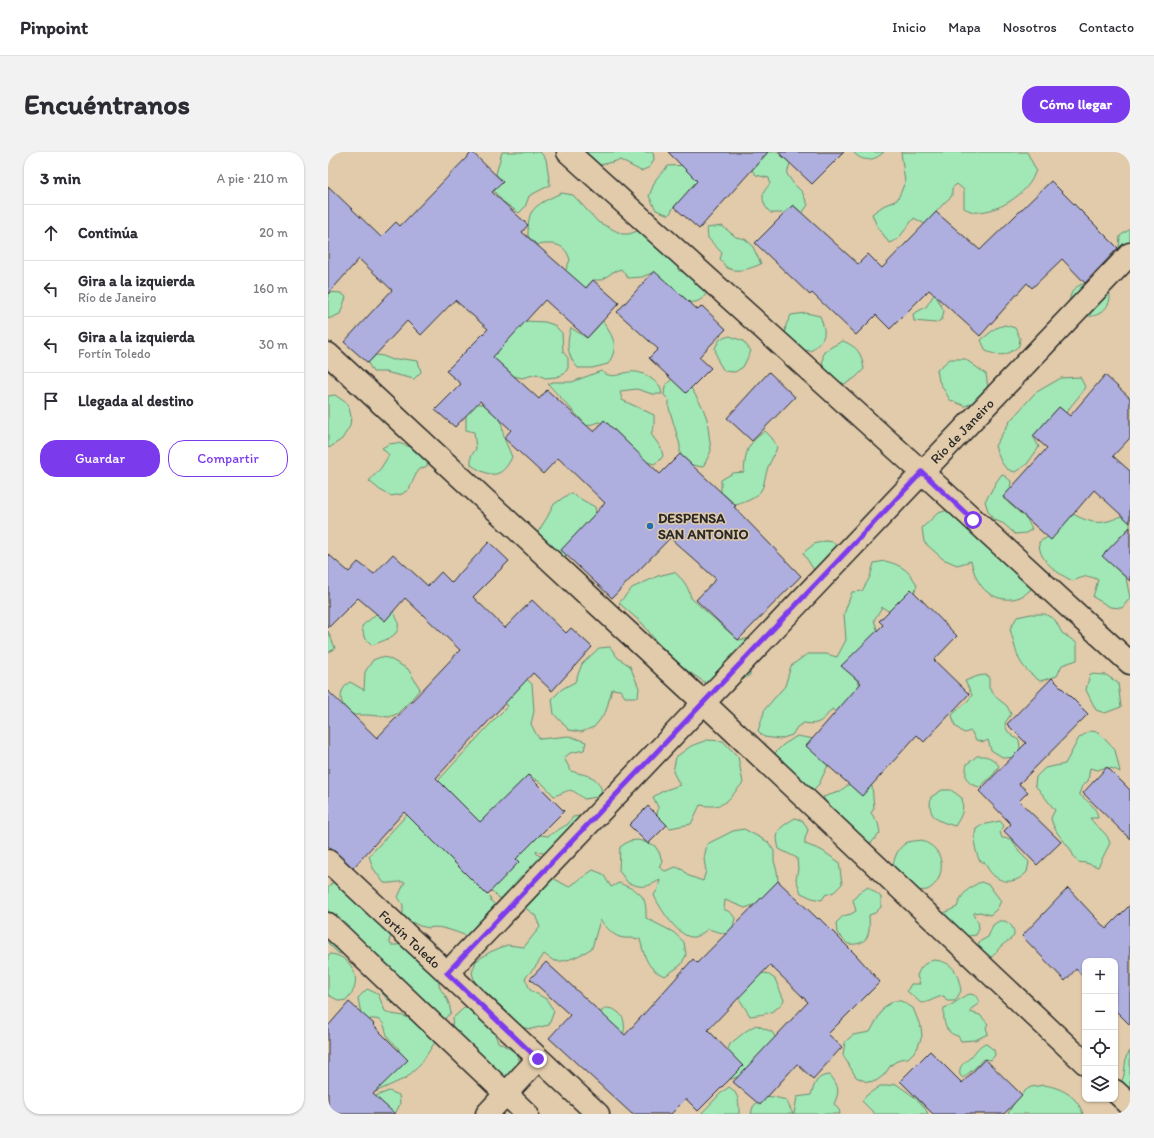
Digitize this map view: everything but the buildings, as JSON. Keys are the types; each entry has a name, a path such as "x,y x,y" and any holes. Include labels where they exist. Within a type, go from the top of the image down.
{"street":[{"path":"568,152 922,472 1130,663"},
{"name":"Río de Janeiro","path":"447,973 1130,254"},
{"path":"328,354 703,702 1082,1060"},
{"name":"Fortín Toledo","path":"328,861 598,1114"},
{"path":"328,924 527,1114"},
{"path":"487,1114 538,1059"},
{"path":"1118,1094 1130,1106"}],"green space":[{"path":"502,152 540,152 546,159 550,185 529,196 525,207 519,213 502,201 494,191 503,182 496,174"},
{"path":"583,152 653,152 654,159 650,167 641,171 620,160 600,165"},
{"path":"768,152 782,152 781,155 790,163 787,174 802,192 808,205 802,213 793,205 784,213 771,213 765,206 763,195 770,183 769,178 756,175 752,170"},
{"path":"853,152 884,152 868,160 857,156"},
{"path":"901,152 1027,152 1036,170 1032,180 1015,198 1001,206 986,211 975,212 964,208 964,190 957,184 952,188 952,196 925,224 914,218 898,239 889,243 876,224 872,214 883,206 897,200 901,192 905,182"},
{"path":"691,165 699,180 674,207 669,215 656,210 649,196 656,179 668,166"},
{"path":"561,193 573,195 598,222 622,234 629,234 646,228 676,264 679,271 693,276 706,294 698,301 689,302 654,272 642,277 628,278 621,269 613,272 602,280 593,280 581,293 563,276 570,260 565,250 552,244 536,245 528,236 529,218 534,209 544,201"},
{"path":"722,226 736,237 745,239 752,245 761,264 748,269 739,270 726,267 720,259 722,253 708,238 707,228"},
{"path":"1130,229 1130,264 1122,262 1119,249 1120,236"},
{"path":"1095,280 1107,288 1110,297 1107,305 1101,312 1097,315 1088,316 1080,313 1069,305 1070,299 1073,290 1076,287"},
{"path":"939,289 937,298 944,311 942,319 936,323 914,321 913,314 926,307"},
{"path":"329,292 341,293 346,297 340,314 328,319 328,294"},
{"path":"806,313 820,316 824,328 824,336 820,343 811,351 797,349 785,336 786,325 791,315"},
{"path":"525,321 545,322 554,325 562,333 563,352 568,358 568,368 564,374 556,377 545,378 537,374 522,378 514,376 478,344"},
{"path":"603,321 614,342 614,352 612,357 608,364 592,368 578,368 574,363 568,349 568,339 571,328 587,338"},
{"path":"1005,325 1015,328 1020,338 1019,346 1007,354 1000,355 986,351 981,340 996,328"},
{"path":"730,336 743,341 751,351 743,367 735,372 724,371 718,361 715,348 720,339"},
{"path":"843,341 856,349 862,359 864,369 855,378 845,384 829,376 824,369 823,364 824,352"},
{"path":"376,355 393,360 403,359 418,361 421,372 414,379 385,372 373,372 368,363"},
{"path":"950,359 965,359 986,374 988,388 982,399 965,406 950,400 939,381 937,370"},
{"path":"601,371 611,376 631,372 640,373 649,377 660,386 662,394 652,394 637,389 620,391 622,400 654,415 654,426 651,434 661,448 663,456 654,464 637,457 633,448 604,420 601,423 598,422 587,426 548,384 553,382 572,382"},
{"path":"1080,377 1085,387 1083,391 1066,413 1059,407 1033,436 1039,447 1027,464 1015,472 1007,469 1004,466 995,446 1010,421 1035,393 1061,378"},
{"path":"672,379 686,393 691,388 702,406 707,419 711,451 703,467 692,465 680,454 680,445 669,408 669,400 664,395 665,386"},
{"path":"335,395 348,404 351,416 350,426 342,439 329,448 328,396"},
{"path":"472,404 483,404 501,420 504,438 512,457 504,470 499,473 489,474 471,465 471,456 476,449 474,432 466,430 466,415"},
{"path":"765,431 772,438 777,447 768,467 762,488 753,498 736,505 721,492 721,480 733,473 744,472 748,448 754,440"},
{"path":"397,443 414,449 428,458 427,466 418,470 409,489 402,494 391,496 380,490 369,481 381,468 389,455 382,448 389,444"},
{"path":"1002,474 1011,481 1010,490 1003,498 1027,519 1032,529 1026,533 1015,534 1004,524 993,519 988,511 985,501"},
{"path":"570,493 595,507 596,513 564,559 536,535 553,505"},
{"path":"966,505 1042,574 1029,591 1017,598 1003,599 996,597 984,589 978,581 971,561 957,565 943,559 924,542 922,528 938,513"},
{"path":"1073,514 1095,522 1104,522 1130,516 1130,527 1103,556 1126,578 1130,598 1122,608 1110,607 1093,597 1098,580 1083,577 1073,581 1053,568 1042,555 1039,542 1048,537"},
{"path":"825,541 833,542 844,555 816,573 803,553 814,544"},
{"path":"885,561 896,564 908,572 917,585 910,604 893,614 882,607 874,620 879,635 855,678 870,697 849,721 832,709 817,723 804,723 797,727 792,735 780,739 764,737 758,731 765,709 785,686 791,666 807,654 826,654 837,657 846,640 844,614 852,592 862,591 870,577 874,563"},
{"path":"674,572 685,583 691,598 738,640 753,638 750,675 730,688 709,685 683,668 655,640 643,624 619,603 632,588 658,576"},
{"path":"393,611 397,619 398,630 391,637 372,645 364,637 362,626 376,614 385,621"},
{"path":"1031,614 1045,614 1055,620 1062,633 1077,643 1077,660 1062,665 1057,676 1040,681 1026,670 1019,659 1010,629 1017,617"},
{"path":"328,631 335,648 328,653"},
{"path":"610,647 618,658 630,666 639,688 638,697 625,697 620,690 612,689 606,711 594,727 581,732 569,730 554,714 552,699 562,689 575,682 582,664 599,648"},
{"path":"381,657 388,658 408,669 420,689 397,714 389,717 354,715 342,703 341,696 343,689 350,682 364,690 365,672 373,660"},
{"path":"1090,674 1106,675 1118,683 1121,707 1105,713 1096,710 1086,690"},
{"path":"985,675 989,676 989,688 997,698 1007,706 1011,714 1005,723 1006,729 1009,733 1019,740 1020,748 1015,757 1004,758 991,750 988,740 984,742 976,740 971,731 964,733 955,726 952,715 965,704 972,695 965,681"},
{"path":"524,677 532,684 534,711 531,724 536,734 540,739 569,736 586,742 584,750 570,753 564,758 571,771 594,779 600,786 602,792 597,797 584,799 570,790 554,796 543,784 528,775 504,799 540,835 548,836 568,824 573,817 579,816 590,823 546,854 536,851 537,854 547,860 505,901 491,890 519,861 450,792 417,825 490,897 491,901 496,906 472,938 444,928 429,928 420,926 403,918 403,905 398,897 405,882 384,883 373,868 369,856 508,706 485,681"},
{"path":"1090,731 1098,732 1115,750 1120,772 1109,768 1098,770 1090,768 1088,781 1082,786 1079,794 1091,804 1096,811 1098,818 1090,818 1104,832 1110,843 1098,867 1078,862 1076,860 1054,826 1051,818 1055,810 1035,785 1036,777 1045,768 1065,764 1079,738"},
{"path":"797,736 820,740 828,765 819,784 810,793 772,756 783,745"},
{"path":"707,740 723,741 738,757 743,783 729,799 721,805 700,805 691,824 670,828 657,816 658,807 653,797 663,791 680,785 673,772 676,757 691,746"},
{"path":"977,756 990,758 999,766 994,774 980,787 969,782 966,777 967,764"},
{"path":"853,781 872,786 874,808 871,813 878,823 880,833 871,843 860,838 836,819 823,797 839,792"},
{"path":"942,790 951,790 962,798 962,813 955,826 935,818 932,814 930,804 931,797"},
{"path":"795,818 803,821 808,830 805,838 805,844 821,850 839,862 842,884 834,892 825,895 822,900 812,898 801,893 796,879 798,869 797,858 779,849 777,837 778,833 785,824"},
{"path":"1000,821 1004,826 1000,832 1002,838 1012,839 1019,852 1029,862 1027,872 1015,880 1003,881 993,875 985,863 979,860 976,849 976,829 982,825"},
{"path":"744,829 768,842 774,851 774,861 778,881 756,904 745,908 725,900 724,909 731,913 735,918 733,927 726,934 708,929 700,935 694,937 682,933 670,921 654,895 658,889 660,880 648,886 638,886 628,883 619,871 620,847 629,841 638,840 654,845 659,852 662,861 659,867 665,871 676,867 683,870 689,876 703,881 706,871 704,859 707,844 733,831"},
{"path":"922,840 935,849 940,859 941,871 932,887 927,890 911,890 892,872 893,864 897,852 906,843"},
{"path":"593,870 603,874 611,887 619,883 641,895 645,904 646,918 673,932 684,942 686,955 681,965 665,976 659,973 650,966 647,961 640,939 617,936 600,920 592,948 574,958 564,961 555,961 544,954 525,978 530,990 546,999 554,1011 549,1025 531,1029 513,1026 478,991 472,973 476,961 490,952 507,945 524,947 540,927 535,915 521,905 549,876 569,887"},
{"path":"340,879 392,932 389,941 391,945 407,942 439,974 439,985 447,999 451,1013 444,1019 434,1023 388,1000 357,958 338,953 328,943 328,888 332,883"},
{"path":"981,882 989,885 1001,901 997,909 990,915 980,912 974,913 974,917 978,921 979,929 976,935 961,937 945,928 944,913 957,907 961,898 966,892"},
{"path":"868,887 881,897 881,907 875,913 869,915 869,932 865,940 861,943 848,944 837,933 836,923 843,916 856,911 853,900 859,893"},
{"path":"999,921 1005,921 1011,925 1014,936 1001,946 993,955 986,959 977,948 979,942 988,937 993,925"},
{"path":"328,955 336,955 347,961 354,971 354,989 346,1000 340,1001 328,995"},
{"path":"934,960 946,963 954,970 961,991 955,1001 947,1001 944,996 921,1003 907,991 911,984 920,984 917,976 920,970 925,964"},
{"path":"766,973 775,979 784,1000 781,1005 773,1011 765,1014 750,1016 735,992 747,975"},
{"path":"367,989 378,994 385,1011 391,1014 404,1016 425,1027 437,1039 420,1065 406,1078 373,1093 399,1055 399,1049 390,1040 383,1023 380,1020 370,1019 369,1024 361,1014 358,998"},
{"path":"971,994 976,996 979,1001 970,1012 980,1015 988,1024 986,1027 988,1034 975,1040 961,1041 958,1036 947,1029 944,1021 944,1008"},
{"path":"894,1001 901,1001 913,1008 921,1028 922,1036 917,1049 908,1058 900,1059 891,1065 884,1075 876,1081 867,1082 856,1077 843,1055 845,1042 853,1035 870,1032 884,1007"},
{"path":"464,1008 474,1009 491,1024 498,1042 515,1052 521,1063 506,1086 451,1035 453,1018"},
{"path":"606,1008 615,1010 624,1020 623,1036 595,1016"},
{"path":"756,1025 772,1032 779,1043 747,1074 728,1080 720,1070 730,1044"},
{"path":"985,1043 994,1050 995,1055 991,1060 983,1059 963,1078 960,1075 961,1066"},
{"path":"1130,1051 1130,1109 1120,1086 1124,1075 1126,1057"},
{"path":"830,1075 838,1089 834,1104 839,1110 840,1114 794,1114 797,1097 811,1095 817,1081 822,1077"},
{"path":"896,1084 919,1101 926,1109 928,1114 875,1114 862,1101 867,1095 880,1086"},
{"path":"1044,1085 1057,1088 1068,1094 1077,1102 1083,1114 1008,1114 1024,1092 1031,1087"},
{"path":"729,1087 737,1095 739,1114 701,1114 721,1093"},
{"path":"389,1091 399,1095 400,1104 395,1114 372,1114 376,1096"},
{"path":"762,1096 786,1100 793,1114 751,1114 753,1107"}],"place":[{"name":"DESPENSA SAN ANTONIO","path":"650,526"}],"route":[{"path":"538,1059 447,973 922,472 973,520"}]}
